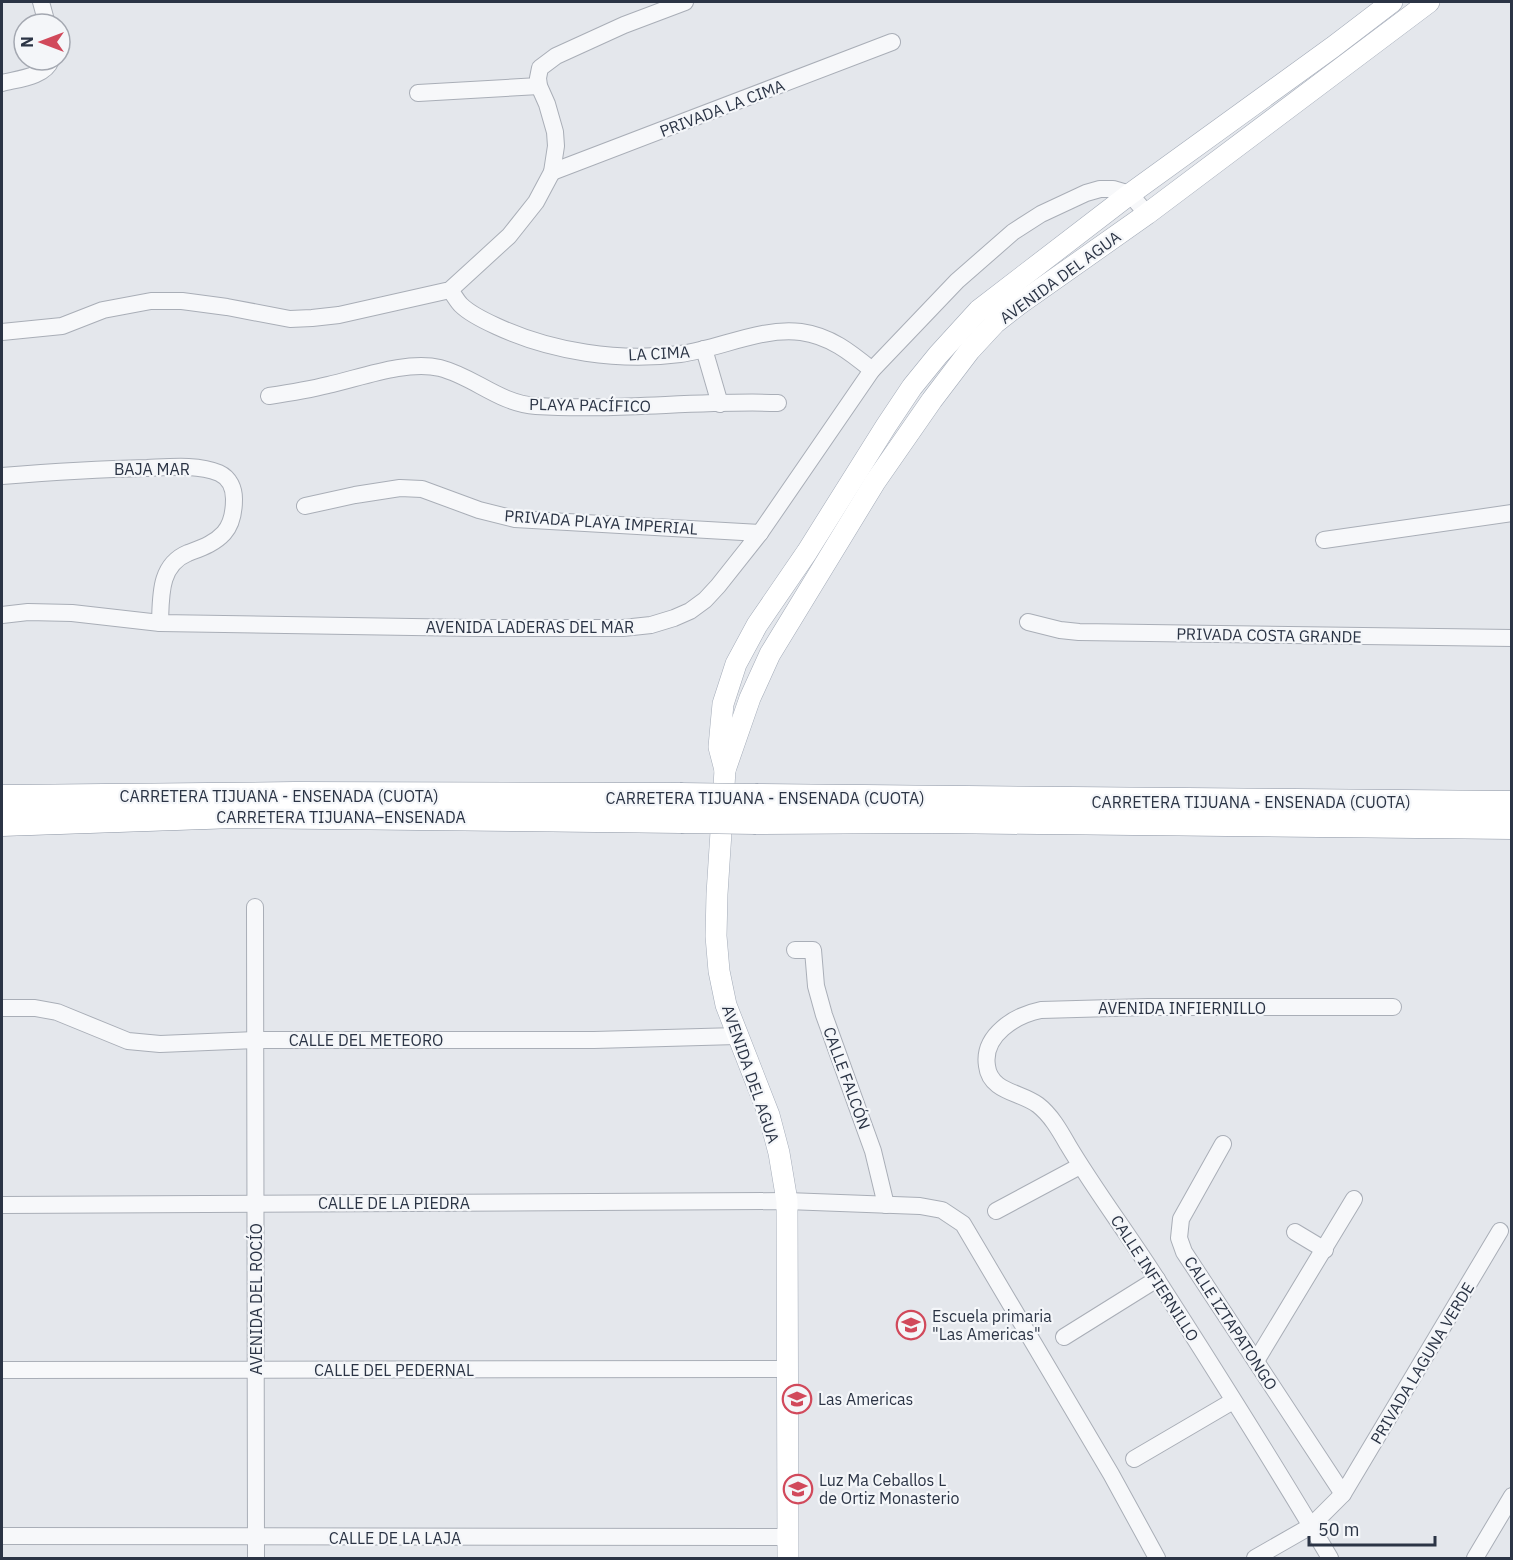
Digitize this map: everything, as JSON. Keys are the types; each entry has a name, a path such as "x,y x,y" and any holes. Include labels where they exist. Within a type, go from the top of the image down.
{"highway":[{"name":"CARRETERA TIJUANA - ENSENADA (CUOTA)","path":"10,797 757,809 1512,804"},
{"name":"CARRETERA TIJUANA–ENSENADA","path":"2,823 235,816 680,808"},
{"name":"CARRETERA TIJUANA - ENSENADA (CUOTA)","path":"757,809 932,820 1512,826"}],"main road":[{"name":"AVENIDA DEL AGUA","path":"725,770 719,747 722,715 726,693 736,664 757,625 807,552 912,387 938,355 979,310 1130,194 1392,2"},
{"name":"AVENIDA DEL AGUA","path":"788,1558 787,1202 769,1114 726,1005 719,971 716,936 725,770 750,698 770,654 875,482 932,400 970,350 995,323 1147,214 1429,2"}],"street":[{"path":"2,332 62,326 104,310 151,301 183,301 290,319 339,315 450,290 509,236 536,202 552,172 555,132 539,86 540,68 556,56 624,25 686,2"},
{"name":"PRIVADA LA CIMA","path":"552,172 892,42"},
{"path":"2,83 40,72"},
{"path":"418,93 539,86"},
{"name":"AVENIDA LADERAS DEL MAR","path":"2,615 28,612 72,613 160,623 301,627 623,628 651,625 690,611 718,586 760,532 872,370 957,281 1013,232 1041,214 1086,193 1113,189 1130,194"},
{"path":"1130,194 1147,214"},
{"name":"LA CIMA","path":"450,290 462,306 484,321 520,337 559,348 599,354 637,356 679,354 783,331 802,332 825,338 845,347 872,370"},
{"path":"704,349 720,404"},
{"name":"PLAYA PACÍFICO","path":"269,396 422,366 456,373 513,403 534,406 618,407 744,402 778,403"},
{"name":"BAJA MAR","path":"2,476 181,467 221,474 230,482 234,494 231,522 216,540 204,548 177,559 168,569 161,591 160,623"},
{"name":"PRIVADA PLAYA IMPERIAL","path":"305,506 400,488 422,489 479,510 515,519 760,532"},
{"path":"1324,540 1512,513"},
{"name":"PRIVADA COSTA GRANDE","path":"1028,622 1079,632 1512,638"},
{"name":"AVENIDA DEL ROCÍO","path":"255,907 256,1558"},
{"name":"CALLE FALCÓN","path":"795,950 813,950 816,986 824,1015 873,1151 886,1204"},
{"name":"AVENIDA INFIERNILLO","path":"988,1050 997,1034 1011,1021 1026,1013 1041,1010 1148,1007 1392,1007"},
{"name":"CALLE DEL METEORO","path":"2,1008 34,1008 57,1012 128,1041 160,1044 256,1040 594,1040 737,1036"},
{"name":"CALLE INFIERNILLO","path":"988,1050 986,1065 990,1077 1000,1088 1030,1100 1040,1107 1058,1128 1080,1166 1157,1279 1330,1558"},
{"name":"CALLE IZTAPATONGO","path":"1223,1144 1181,1219 1179,1238 1184,1252 1344,1494"},
{"path":"996,1211 1080,1166"},
{"path":"1256,1361 1354,1199"},
{"name":"CALLE DE LA PIEDRA","path":"2,1205 787,1202 886,1204 942,1210 963,1224 1111,1474 1157,1558"},
{"name":"PRIVADA LAGUNA VERDE","path":"1255,1558 1311,1526 1344,1494 1500,1231"},
{"path":"1295,1232 1325,1250"},
{"path":"1064,1337 1157,1279"},
{"name":"CALLE DEL PEDERNAL","path":"2,1370 787,1369"},
{"path":"1134,1459 1233,1401"},
{"path":"1475,1558 1512,1496"},
{"name":"CALLE DE LA LAJA","path":"2,1536 788,1537"}],"place":[{"name":"Escuela primaria \"Las Americas\"","path":"911,1325"},
{"name":"Las Americas","path":"797,1399"},
{"name":"Luz Ma Ceballos L de Ortiz Monasterio","path":"798,1489"}]}
